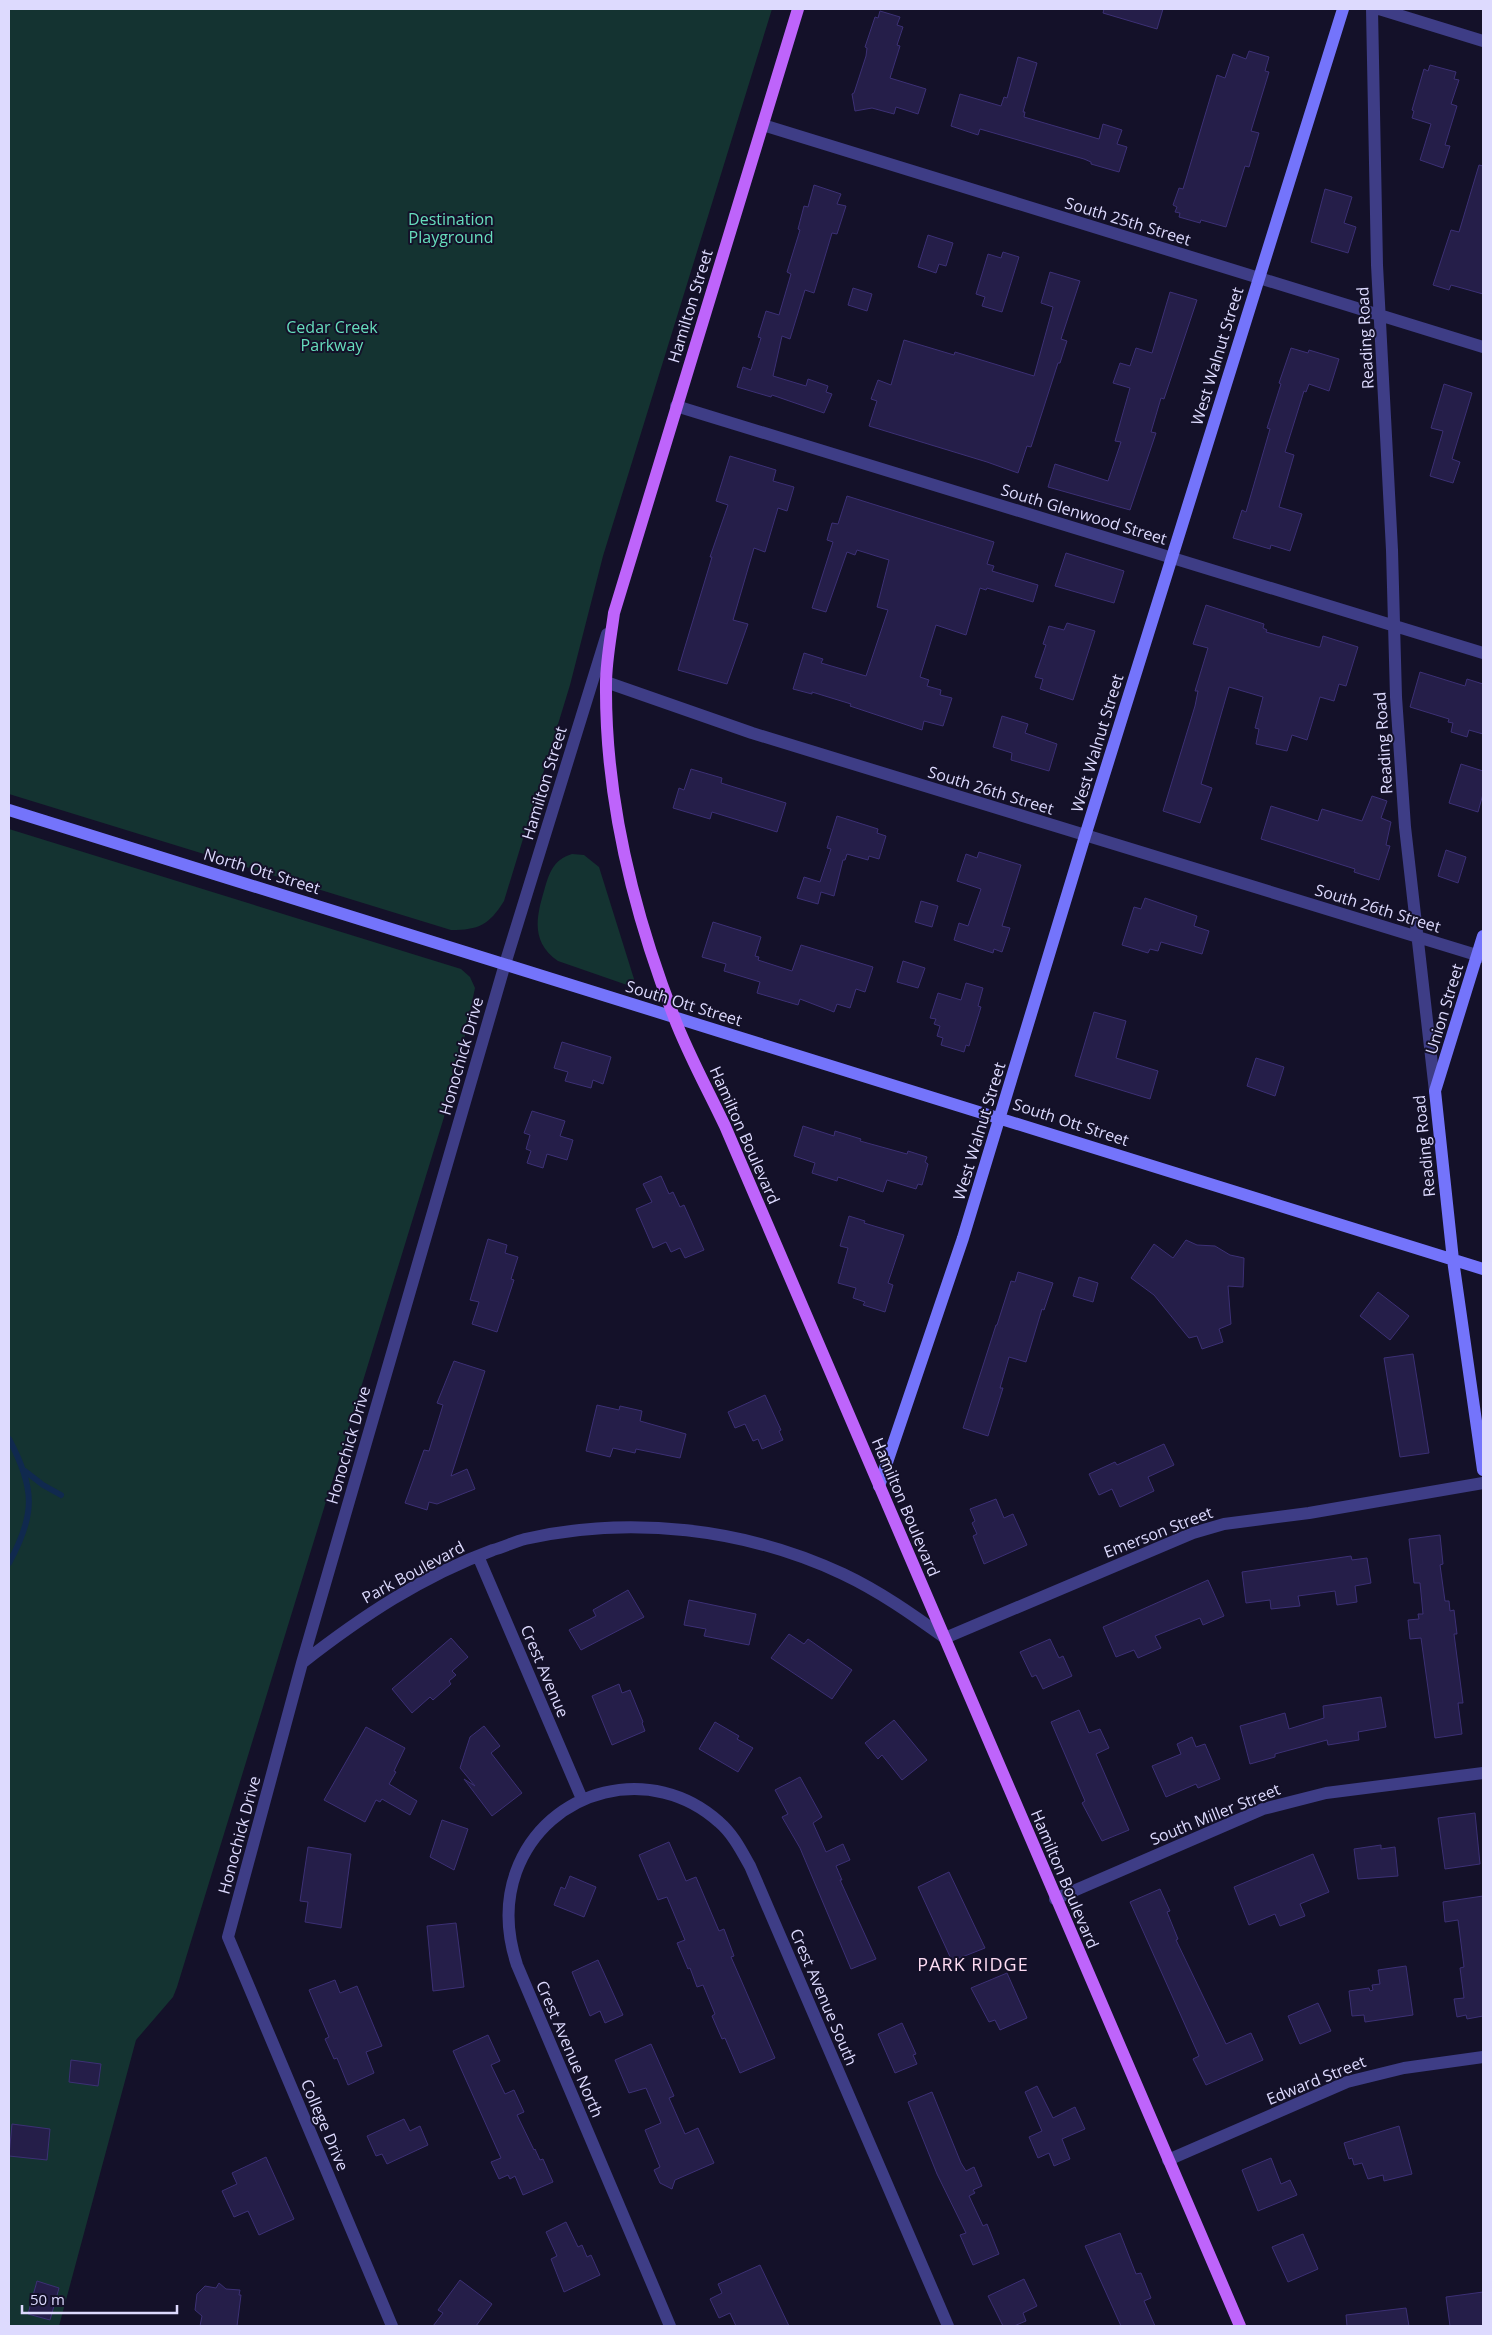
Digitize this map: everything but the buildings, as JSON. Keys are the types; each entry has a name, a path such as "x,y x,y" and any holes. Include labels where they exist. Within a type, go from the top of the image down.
{"main road":[{"name":"Hamilton Street","path":"606,682 614,613 798,9"},
{"name":"Hamilton Boulevard","path":"606,682 608,748 623,850 646,938 674,1018 725,1126 1055,1899 1240,2326"}],"street":[{"name":"West Walnut Street","path":"879,1486 963,1238 1085,836 1343,9"},
{"name":"Reading Road","path":"1372,9 1380,315 1401,776 1453,1260 1483,1470"},
{"path":"1379,9 1483,41"},
{"name":"South 25th Street","path":"762,125 1483,347"},
{"name":"South Glenwood Street","path":"676,406 1483,653"},
{"name":"Hamilton Street","path":"505,964 614,613"},
{"name":"South 26th Street","path":"606,682 752,733 1480,956"},
{"name":"North Ott Street","path":"9,810 505,964"},
{"name":"Union Street","path":"1435,1091 1480,956 1483,936"},
{"name":"South Ott Street","path":"505,964 1483,1269"},
{"name":"Honochick Drive","path":"228,1937 302,1663 505,964"},
{"name":"Emerson Street","path":"945,1638 1200,1531 1224,1524 1319,1511 1483,1483"},
{"name":"Park Boulevard","path":"302,1663 351,1625 386,1602 440,1572 524,1539 609,1528 660,1528 712,1533 762,1544 843,1574 888,1598 945,1638"},
{"name":"Crest Avenue","path":"478,1556 582,1799"},
{"name":"South Miller Street","path":"1055,1899 1263,1808 1326,1793 1483,1774"},
{"name":"Crest Avenue South","path":"582,1799 607,1791 628,1788 650,1789 676,1795 699,1807 737,1842 750,1866 948,2326"},
{"name":"Crest Avenue North","path":"582,1799 562,1811 542,1830 528,1848 516,1872 510,1898 508,1926 512,1948 670,2326"},
{"name":"College Drive","path":"228,1937 392,2326"},
{"name":"Edward Street","path":"1168,2160 1347,2082 1404,2068 1483,2057"}],"green space":[{"name":"Cedar Creek Parkway","path":"9,9 772,9 603,556 570,685 504,901 488,921 469,929 451,930 9,794"},
{"path":"9,829 461,969 470,977 475,988 456,1078 177,1987 173,1997 136,2040 59,2326 9,2326"},
{"path":"572,854 584,855 599,867 634,979 634,983 630,986 558,961 543,946 538,929 538,920 548,878 560,860"}],"waterway":[{"path":"9,1439 24,1472 29,1501 24,1530 9,1563"},
{"path":"25,1471 43,1485 61,1495"}],"district":[{"name":"PARK RIDGE","path":"973,1965"}],"park label":[{"name":"Destination Playground","path":"451,228"}]}
